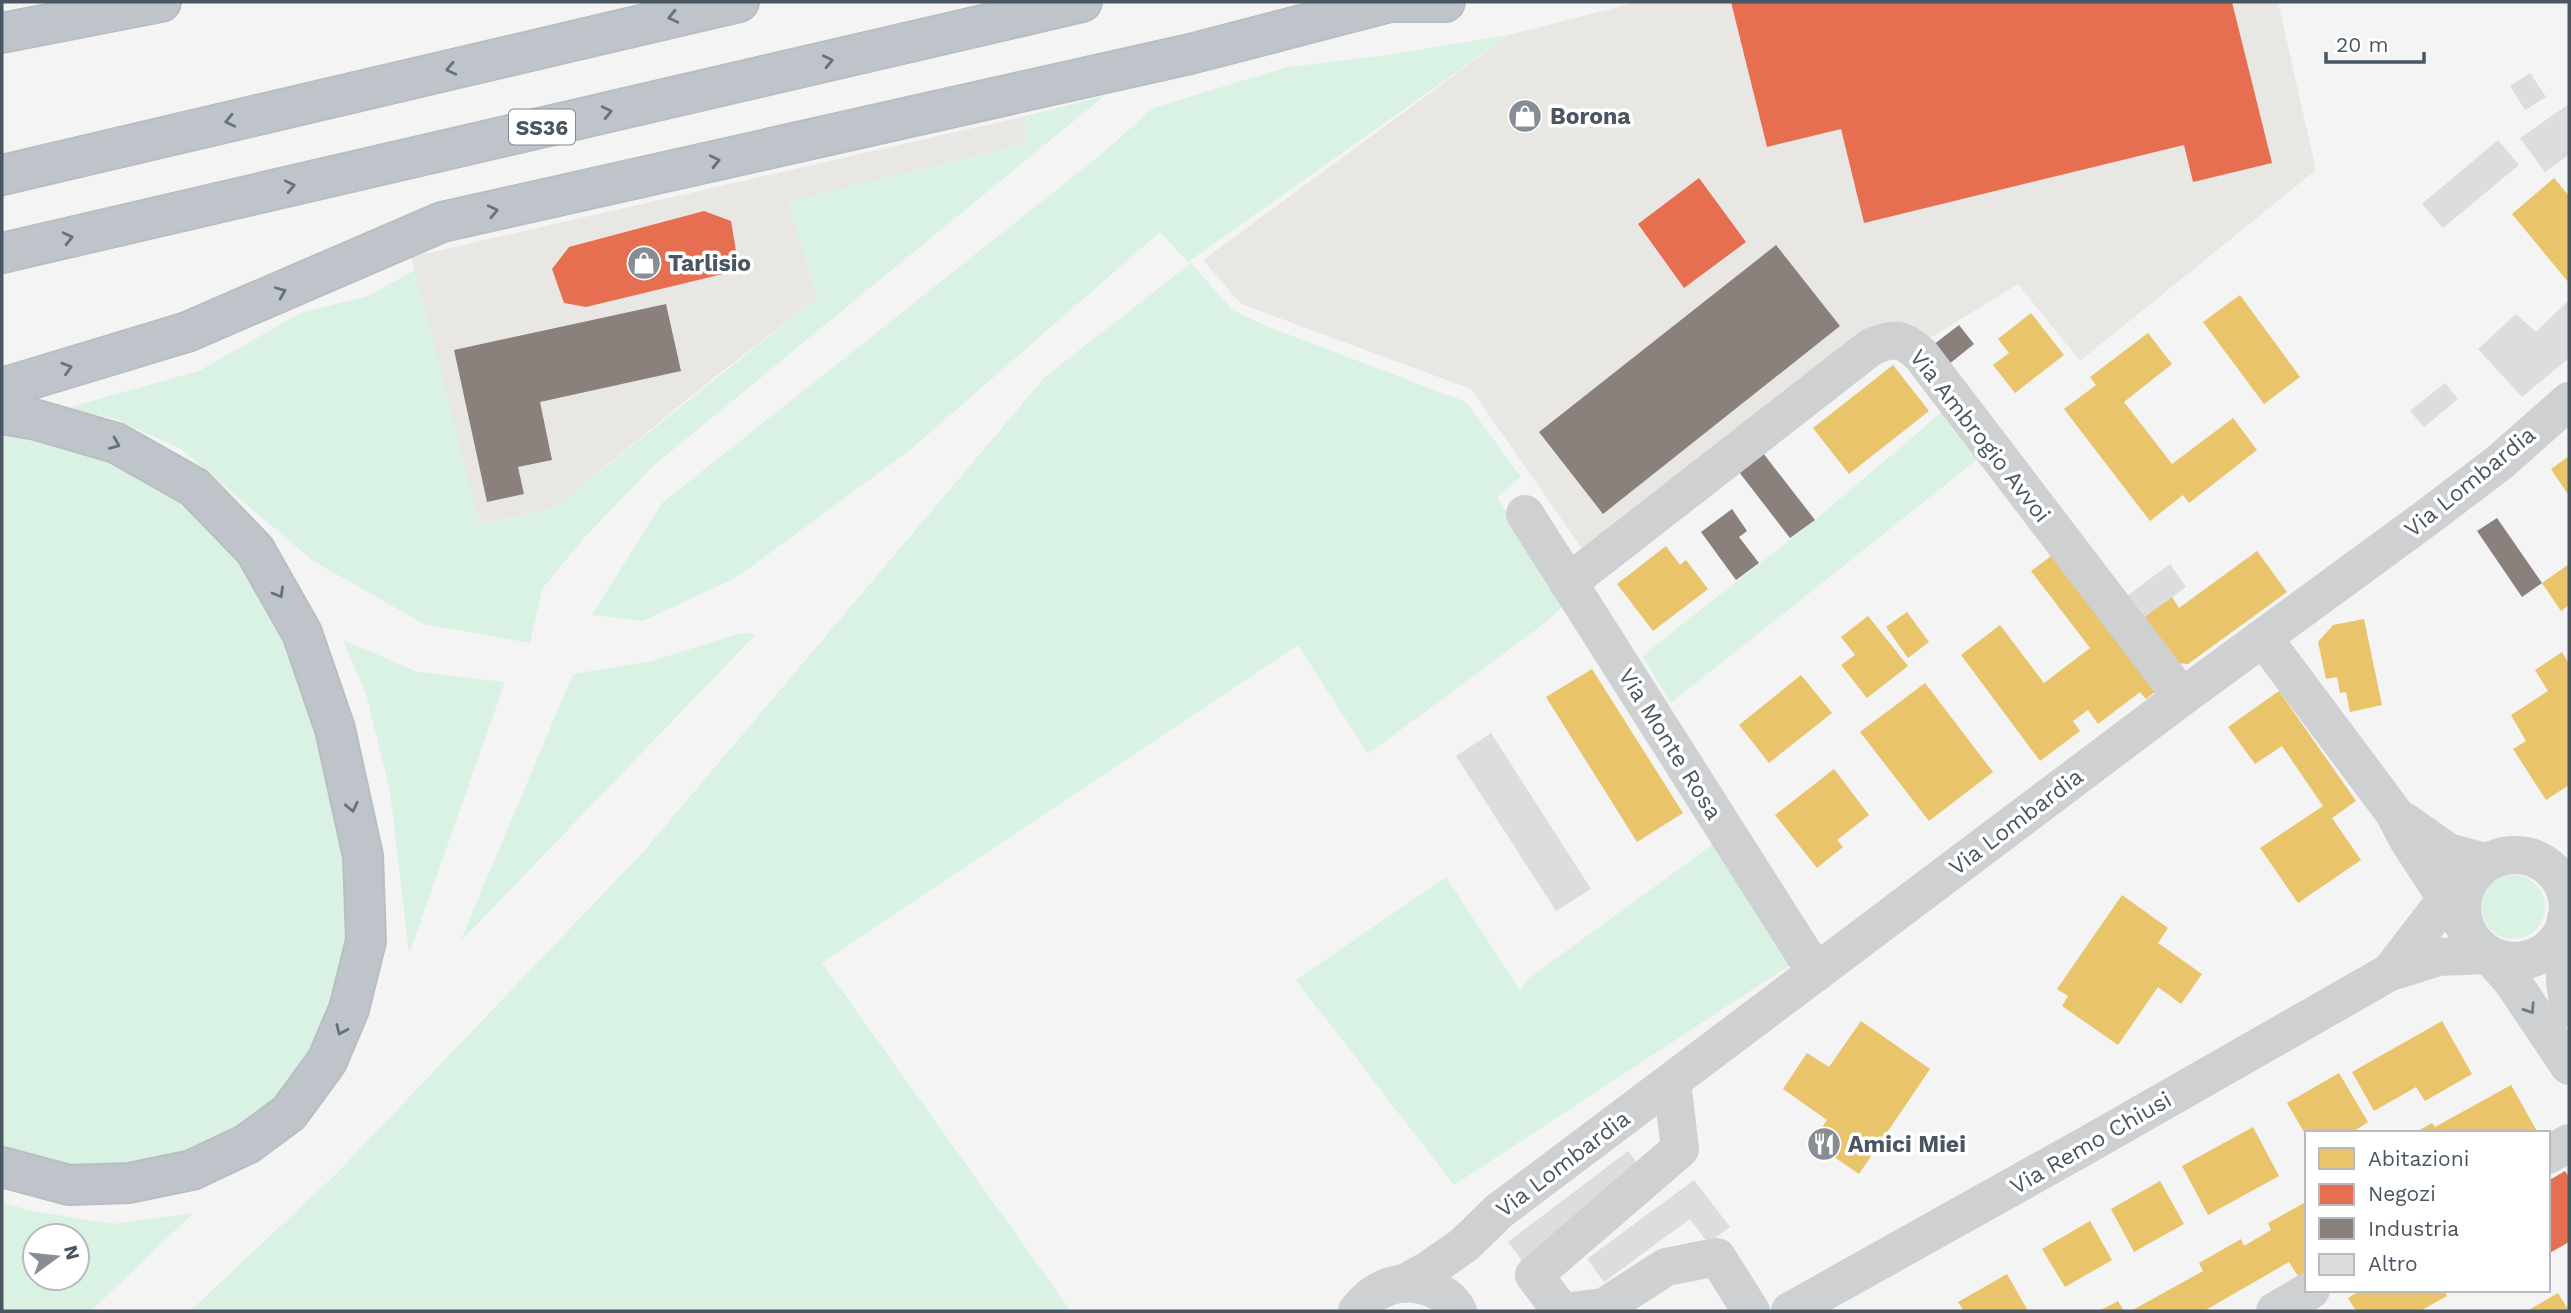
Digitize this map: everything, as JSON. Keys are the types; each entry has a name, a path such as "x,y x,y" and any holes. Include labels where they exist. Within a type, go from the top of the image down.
{"highway":[{"path":"2,22 71,2"},
{"path":"2,33 161,2"},
{"path":"2,175 739,2"},
{"name":"SS36","path":"2,253 1082,2"},
{"path":"2,388 187,332 442,222 1191,54 1389,2 1445,2"},
{"path":"2,414 37,420 116,443 194,487 255,550 302,633 335,729 363,856 366,941 349,1009 327,1061 289,1114 247,1144 192,1170 129,1183 69,1185 2,1167"}],"street":[{"name":"Via Ambrogio Avvoi","path":"1568,583 1871,347 1888,339 1909,344 1922,355 2182,697"},
{"name":"Via Lombardia","path":"1358,1308 1382,1289 1403,1284 1464,1245 1499,1210 2182,697 2500,462 2569,401"},
{"name":"Via Monte Rosa","path":"1525,514 1816,973"},
{"path":"2264,639 2394,813 2408,840 2465,895"},
{"path":"2394,813 2448,852 2465,895 2473,942 2512,981 2569,1066"},
{"path":"2465,895 2504,855 2554,860 2567,894 2566,983 2569,1008"},
{"name":"Via Remo Chiusi","path":"2390,971 2465,895"},
{"path":"2488,956 2506,961 2524,961 2542,955 2556,943 2568,918"},
{"name":"Via Remo Chiusi","path":"1790,1311 2390,971 2438,957 2488,956"},
{"path":"1561,1311 1534,1275 1680,1149 1672,1082"},
{"path":"2550,1154 2569,1143"},
{"path":"1457,1309 1456,1280 1464,1245"},
{"path":"1570,1311 1604,1307 1666,1267 1717,1257 1751,1311"},
{"path":"1403,1284 1420,1285 1439,1292 1457,1309"},
{"path":"2274,1311 2307,1292"}],"shaded area":[{"path":"1637,2 2278,2 2316,170 2080,361 2018,284 1932,337 1867,330 1583,550 1471,389 1241,304 1203,260 1509,35"},
{"path":"1026,116 1027,143 788,202 818,297 553,509 479,524 411,257"}],"green space":[{"path":"1509,35 1188,262 1160,232 910,450 737,577 643,621 592,615 662,503 1104,152 1153,108 1288,67 1387,55"},
{"path":"1104,96 653,466 583,539 542,589 530,643 424,624 313,561 181,449 112,418 63,409 199,371 300,313 368,296 415,270 479,524 553,509 818,297 788,202 1027,143 1026,116"},
{"path":"1191,263 1232,310 1269,327 1466,402 1521,477 1497,497 1565,605 1537,629 1368,754 1298,645 822,963 1071,1311 190,1311 336,1174 644,851 1045,377"},
{"path":"1943,411 1979,458 1671,703 1642,656 1815,520"},
{"path":"2,435 54,444 124,468 186,506 239,562 284,631 318,732 347,863 354,941 337,1016 297,1083 239,1134 168,1164 91,1171 15,1154 2,1145"},
{"path":"741,633 756,634 460,942 573,674 652,661"},
{"path":"343,640 418,672 505,682 409,954 390,791 367,697"},
{"path":"1716,842 1793,963 1454,1185 1296,980 1446,877 1520,990 1529,978"},
{"path":"2507,875 2519,875 2536,884 2543,895 2543,919 2536,930 2519,939 2507,939 2495,934 2486,925 2481,913 2481,901 2486,889 2495,880"},
{"path":"2,1202 27,1210 112,1224 193,1213 91,1311 2,1311"}],"building: Abitazioni":[{"path":"2554,178 2569,196 2569,283 2512,214"},
{"path":"2240,295 2300,377 2264,404 2203,322"},
{"path":"2031,313 2064,355 2015,393 1993,365 2009,353 1998,339"},
{"path":"2148,333 2172,364 2124,402 2172,464 2233,418 2257,450 2189,503 2183,495 2150,521 2064,409 2096,385 2090,377"},
{"path":"1893,365 1929,411 1849,474 1813,428"},
{"path":"2569,456 2569,496 2551,469"},
{"path":"1666,546 1680,565 1686,560 1708,589 1653,631 1617,584"},
{"path":"2059,550 2163,686 2146,699 2140,692 2098,724 2088,710 2073,721 2080,731 2040,761 1961,655 2000,625 2044,683 2090,648 2031,571"},
{"path":"2257,551 2287,592 2188,664 2176,663 2143,618 2172,597 2179,608"},
{"path":"2569,564 2569,605 2561,611 2542,583"},
{"path":"1907,612 1929,642 1908,658 1886,627"},
{"path":"1868,616 1908,666 1867,698 1841,665 1855,655 1841,637"},
{"path":"2364,619 2382,705 2350,712 2346,692 2340,693 2337,677 2326,679 2318,642 2333,625"},
{"path":"2562,652 2569,664 2569,785 2546,800 2513,749 2526,741 2511,715 2548,691 2535,670"},
{"path":"1592,669 1683,813 1637,842 1546,697"},
{"path":"1801,675 1832,713 1769,763 1739,725"},
{"path":"1925,683 1993,772 1929,821 1860,732"},
{"path":"2279,691 2356,801 2332,818 2361,860 2298,903 2260,848 2323,806 2282,746 2255,764 2228,727"},
{"path":"1834,769 1869,815 1837,840 1843,847 1817,868 1775,815"},
{"path":"2122,895 2168,928 2158,943 2202,974 2181,1004 2158,987 2118,1045 2062,1006 2068,996 2057,989"},
{"path":"1861,1021 1930,1069 1859,1174 1812,1142 1827,1120 1783,1089 1807,1053 1829,1067"},
{"path":"2442,1021 2472,1074 2425,1101 2416,1087 2374,1111 2352,1072"},
{"path":"2339,1073 2368,1122 2354,1131 2305,1131 2305,1134 2287,1103"},
{"path":"2511,1085 2537,1131 2418,1131 2432,1123 2435,1127"},
{"path":"2253,1127 2279,1176 2208,1215 2182,1166"},
{"path":"2160,1181 2184,1224 2134,1252 2111,1209"},
{"path":"2304,1203 2305,1272 2298,1276 2289,1262 2204,1311 2131,1311 2203,1271 2199,1263 2241,1239 2244,1246 2271,1230 2268,1223"},
{"path":"2090,1221 2112,1260 2065,1287 2042,1249"},
{"path":"2007,1274 2028,1311 1964,1311 1958,1302"},
{"path":"2358,1292 2445,1292 2447,1296 2420,1311 2356,1311 2348,1298"},
{"path":"2558,1293 2569,1311 2527,1311"},
{"path":"2118,1301 2124,1311 2099,1311"}],"building: Negozi":[{"path":"1731,2 2232,2 2272,163 2193,182 2184,145 1864,223 1841,129 1767,147"},
{"path":"1699,178 1746,242 1684,288 1638,224"},
{"name":"Tarlisio","path":"704,211 731,221 737,257 723,274 586,307 564,303 552,269 569,247"},
{"path":"2565,1171 2569,1177 2569,1242 2550,1253 2550,1180"}],"building: Industria":[{"path":"1776,245 1840,326 1603,514 1539,432"},
{"path":"666,304 681,371 540,402 552,460 518,467 524,494 487,502 454,350"},
{"path":"1959,325 1974,344 1948,365 1933,345"},
{"path":"1763,453 1815,520 1790,538 1739,472"},
{"path":"1732,509 1747,531 1739,537 1759,563 1736,580 1701,532"},
{"path":"2497,518 2542,583 2522,597 2477,531"}],"building: Altro":[{"path":"2530,73 2546,97 2525,110 2510,86"},
{"path":"2569,104 2569,155 2545,172 2520,138"},
{"path":"2498,140 2519,165 2443,228 2422,204"},
{"path":"2569,300 2569,358 2522,397 2478,349 2516,314 2536,332"},
{"path":"2445,383 2458,399 2424,427 2410,411"},
{"path":"2170,564 2186,587 2143,618 2127,596"},
{"path":"1491,733 1591,889 1556,911 1456,756"},
{"path":"1628,1151 1644,1172 1523,1262 1508,1242"},
{"path":"1694,1180 1730,1227 1708,1243 1690,1219 1604,1282 1587,1259"}],"place":[{"name":"Borona","path":"1525,116"},
{"name":"Tarlisio","path":"644,263"},
{"name":"Amici Miei","path":"1824,1144"}]}
